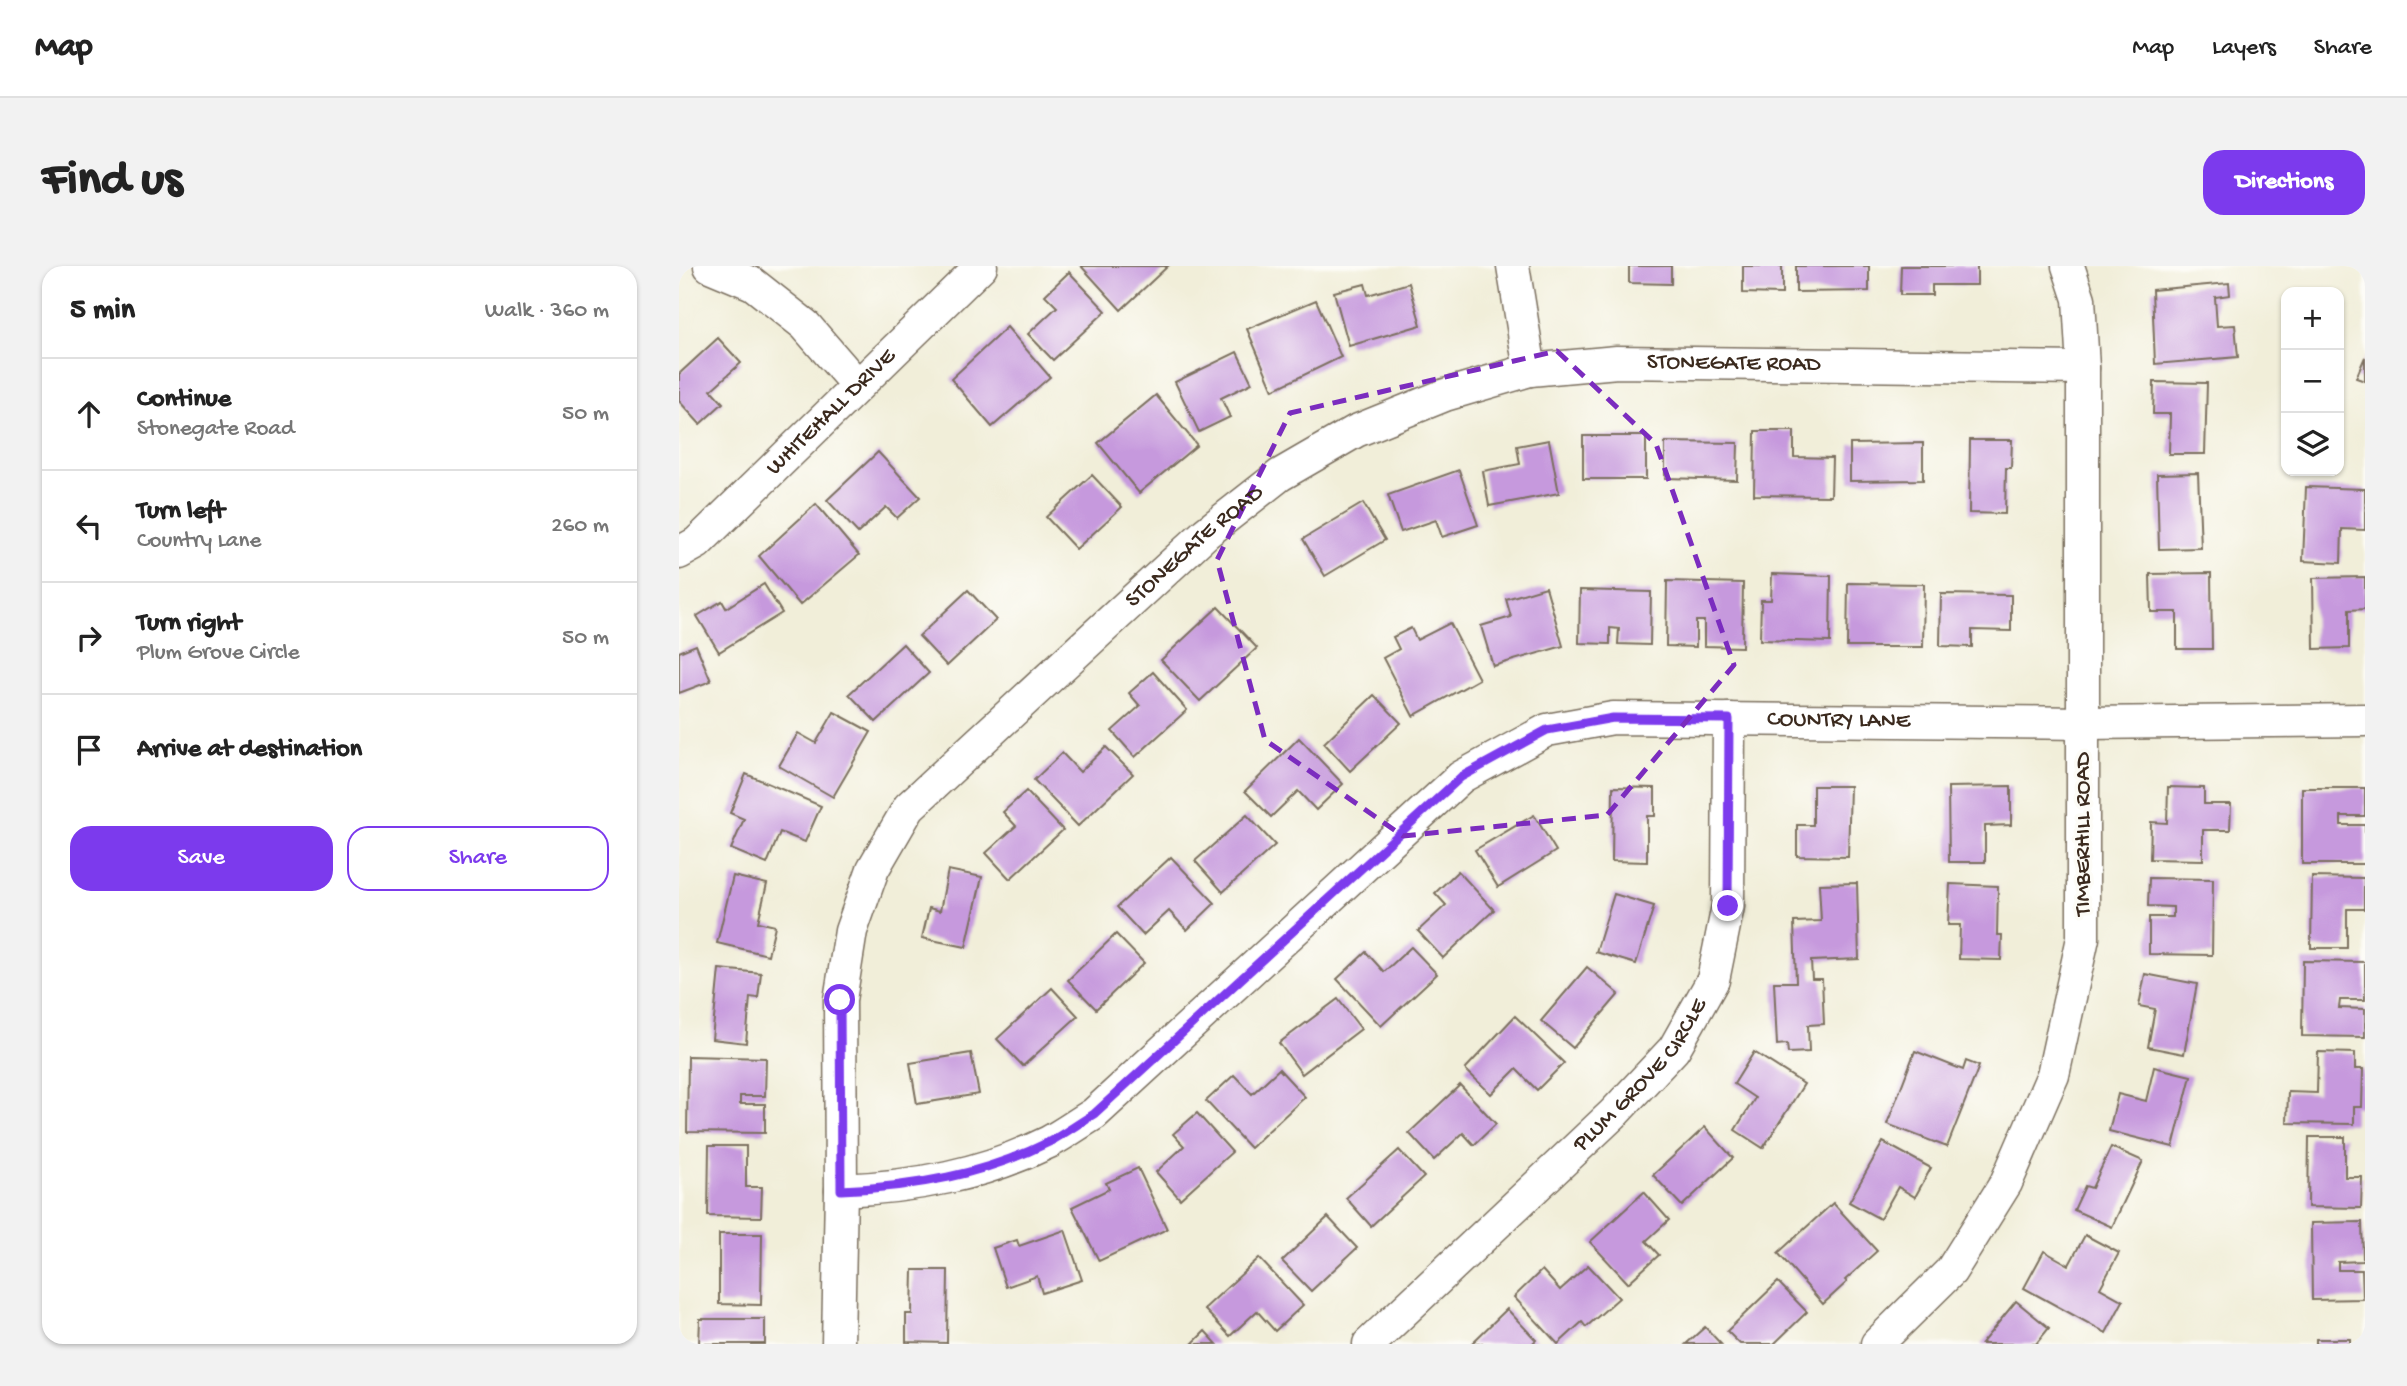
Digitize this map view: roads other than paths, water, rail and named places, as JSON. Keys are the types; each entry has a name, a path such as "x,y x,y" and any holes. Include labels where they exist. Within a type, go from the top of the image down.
{"street":[{"path":"711,266 753,284 805,325 857,385"},
{"name":"WHITEHALL DRIVE","path":"679,553 697,543 981,266"},
{"path":"1513,266 1530,370"},
{"name":"TIMBERHILL ROAD","path":"1877,1344 1951,1271 2006,1183 2053,1075 2083,938 2083,368 2079,299 2068,266"},
{"name":"STONEGATE ROAD","path":"838,1344 841,1190 840,1000 851,931 873,869 909,807 1206,533 1280,475 1356,431 1445,395 1530,370 1616,362 2083,368"},
{"name":"COUNTRY LANE","path":"841,1190 937,1181 994,1164 1049,1142 1094,1114 1461,777 1547,730 1613,718 2084,723 2365,720"},
{"name":"PLUM GROVE CIRCLE","path":"1369,1344 1613,1114 1674,1049 1713,980 1728,906 1729,719"}]}
